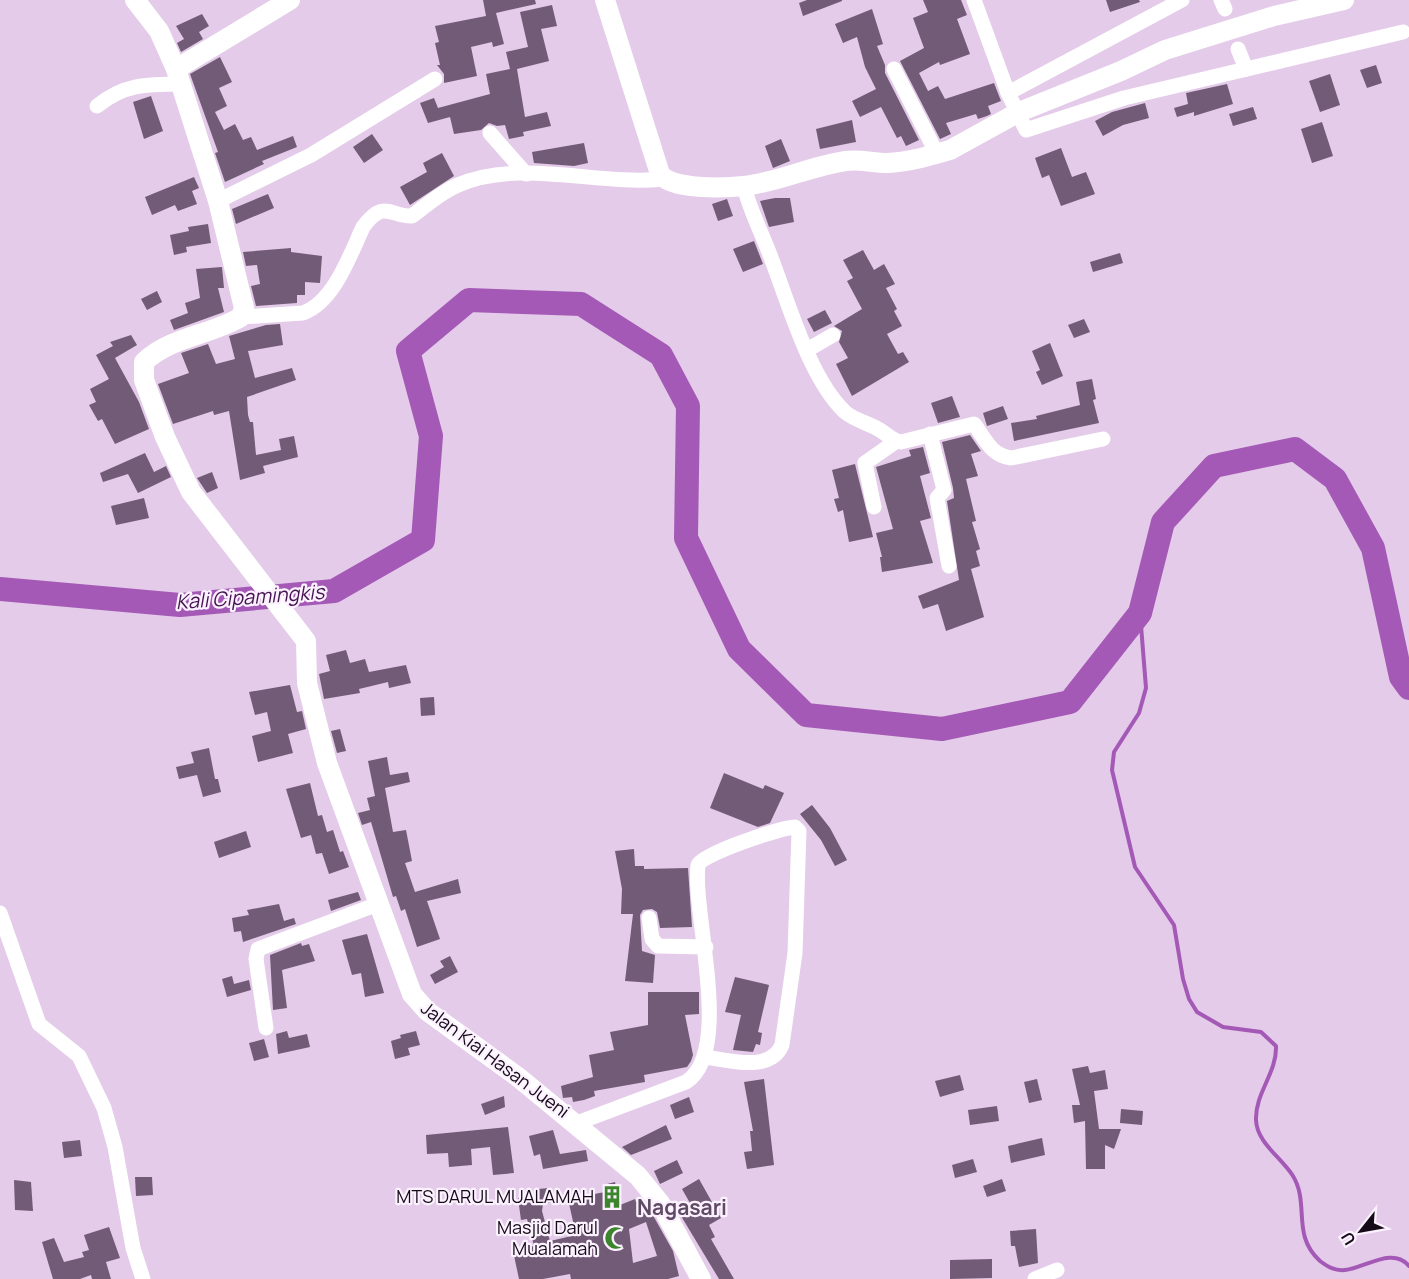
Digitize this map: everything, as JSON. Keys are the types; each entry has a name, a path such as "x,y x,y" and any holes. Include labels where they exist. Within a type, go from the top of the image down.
{"street":[{"path":"135,0 159,31 179,77 218,201 243,302 241,317 303,313 311,309 327,294 363,227 382,212 389,210 411,216 460,184 487,177 526,174 628,180 663,179 682,185 744,186 835,163 855,160 866,163 889,163 937,154 950,150 1019,112 1121,71 1165,50 1274,16 1344,0"},
{"path":"97,106 110,96 130,87 179,77 290,0"},
{"path":"604,0 655,164 663,179"},
{"path":"974,0 1008,93 1026,130 1124,98 1403,32"},
{"path":"1008,93 1182,0"},
{"path":"1238,49 1246,69"},
{"path":"894,69 937,154"},
{"path":"218,201 311,155 435,79"},
{"path":"490,133 526,174"},
{"path":"744,186 753,219 766,243 821,382 847,414 878,429 895,442"},
{"name":"Jalan Kiai Hasan Jueni","path":"241,317 182,340 150,357 142,368 144,380 184,481 303,635 308,646 307,683 314,717 340,803 409,988 416,999 434,1017 577,1123 638,1176 654,1194 700,1279"},
{"path":"807,350 833,335"},
{"path":"874,507 865,463 895,442 974,424 990,447 1000,455 1011,458 1103,439"},
{"path":"930,435 944,491 937,498 949,566"},
{"path":"577,1123 686,1082 697,1074 705,1057 708,1013 706,947 697,873 699,862 706,856 729,847 790,828 797,828 799,831 795,953 782,1045 775,1057 764,1061 705,1057"},
{"path":"266,1028 256,959 258,949 378,904"},
{"path":"0,913 39,1024 80,1056 104,1108 115,1147 140,1278"},
{"path":"649,918 652,939 657,945 706,947"},
{"path":"1035,1279 1057,1270"}],"building":[{"path":"483,0 535,0 536,4 496,13 504,44 493,47 492,42 471,47 477,76 444,83 444,74 437,65 440,65 435,43 439,42 435,26 486,16"},
{"path":"807,0 842,1 803,16 799,3"},
{"path":"923,0 961,0 967,15 957,19 970,54 940,65 939,62 919,73 928,91 938,86 945,99 994,83 1001,101 988,106 991,114 987,116 978,119 976,114 946,123 951,134 940,139 900,61 924,48 913,18 928,12"},
{"path":"1106,0 1139,0 1140,2 1110,12"},
{"path":"552,5 557,26 541,29 549,61 517,69 525,117 547,112 551,126 523,132 524,136 509,139 505,125 497,126 489,123 481,130 454,134 450,117 428,123 420,103 434,98 438,108 490,94 486,74 510,69 506,52 528,47 520,12"},
{"path":"872,9 883,44 877,46 885,65 885,73 919,140 906,146 901,136 897,138 881,107 860,117 852,101 876,89 865,67 857,37 843,43 835,24"},
{"path":"202,14 209,26 199,32 203,39 181,52 177,43 184,39 176,26"},
{"path":"220,57 232,82 219,88 227,106 215,112 224,130 235,124 243,140 251,137 257,150 293,136 297,147 262,161 264,164 225,182 215,153 218,152 190,74"},
{"path":"1376,65 1382,83 1367,88 1360,70"},
{"path":"1330,74 1340,105 1320,112 1309,81"},
{"path":"1227,84 1233,104 1194,116 1194,112 1177,117 1174,108 1188,104 1186,93"},
{"path":"151,96 163,131 144,139 133,102"},
{"path":"1145,103 1149,118 1123,125 1103,136 1095,121 1112,112"},
{"path":"1253,107 1257,119 1233,126 1229,114"},
{"path":"852,120 856,142 820,149 816,129"},
{"path":"1322,122 1333,156 1312,163 1301,129"},
{"path":"372,134 383,150 364,163 353,147"},
{"path":"781,139 790,161 773,168 765,146"},
{"path":"584,143 588,163 574,166 534,163 532,152"},
{"path":"1061,148 1072,177 1086,172 1095,194 1061,206 1049,175 1042,178 1035,158"},
{"path":"442,153 454,176 410,205 400,187 427,172 423,163"},
{"path":"194,177 199,188 192,191 197,204 178,211 175,205 152,215 145,197"},
{"path":"268,194 274,208 236,224 232,209"},
{"path":"790,198 794,222 769,227 760,201"},
{"path":"727,199 733,216 718,221 712,204"},
{"path":"208,224 211,243 186,247 187,252 174,255 170,235 189,231 188,227"},
{"path":"754,241 763,264 743,272 733,249"},
{"path":"291,248 291,252 322,256 320,283 305,282 305,295 297,295 297,303 256,306 251,286 260,284 257,265 246,266 243,252"},
{"path":"863,250 874,270 884,264 895,284 886,288 897,309 894,311 902,326 887,334 898,354 903,352 909,362 852,396 836,364 848,358 839,342 842,331 834,326 862,309 847,281 853,278 843,260"},
{"path":"1120,253 1123,263 1093,272 1090,262"},
{"path":"222,267 224,288 218,288 224,312 174,330 170,320 188,313 185,303 200,298 196,269"},
{"path":"157,291 162,302 147,310 141,299"},
{"path":"825,310 832,323 814,332 807,319"},
{"path":"1084,319 1090,332 1074,338 1068,325"},
{"path":"280,324 283,345 248,351 255,378 292,368 296,380 247,397 248,415 250,422 253,422 256,455 281,450 279,439 294,436 298,457 263,466 265,473 240,480 229,411 214,415 213,411 173,424 158,384 189,373 181,353 208,344 216,364 235,359 229,336 266,325"},
{"path":"131,335 137,345 115,358 139,402 149,429 115,444 102,419 98,421 89,405 96,402 90,389 109,379 96,355 113,346 110,342"},
{"path":"1050,343 1063,376 1042,385 1036,372 1040,370 1032,351"},
{"path":"1092,379 1096,399 1093,400 1099,423 1014,441 1011,423 1037,419 1036,416 1080,405 1076,382"},
{"path":"952,396 960,417 938,423 931,403"},
{"path":"1003,406 1008,419 987,426 983,413"},
{"path":"970,435 981,451 971,454 978,476 966,479 976,521 972,522 980,549 976,551 980,566 971,569 984,617 946,631 938,604 923,609 918,596 959,580 947,501 954,498 953,488 942,442"},
{"path":"923,447 930,473 920,476 931,518 920,521 933,563 882,572 880,557 882,557 876,533 893,529 876,467 911,456 909,450"},
{"path":"145,453 154,472 166,466 171,477 138,493 128,474 103,482 100,473"},
{"path":"855,464 873,537 849,542 843,510 838,512 834,499 839,498 832,470"},
{"path":"212,472 218,488 207,493 197,478"},
{"path":"144,498 149,518 116,525 111,506"},
{"path":"346,650 350,663 365,659 369,672 406,665 411,683 389,688 388,682 359,689 360,693 324,699 319,674 330,671 326,655"},
{"path":"290,685 297,712 302,711 306,729 288,734 293,753 258,762 252,736 271,731 267,712 255,715 249,692"},
{"path":"434,697 435,715 421,716 420,698"},
{"path":"340,729 346,751 337,753 331,731"},
{"path":"209,748 215,779 218,779 221,792 203,797 197,775 179,779 176,767 194,763 191,752"},
{"path":"387,757 390,775 408,772 410,782 385,788 393,832 406,830 412,861 405,863 415,892 458,879 461,893 427,901 440,939 417,947 405,909 401,911 396,896 393,897 371,822 362,825 358,813 370,810 367,798 375,796 368,761"},
{"path":"724,773 763,789 765,785 784,793 770,823 758,827 710,808"},
{"path":"310,783 318,816 322,815 327,832 333,830 340,852 343,851 349,867 329,874 322,853 316,854 311,835 301,838 286,789"},
{"path":"812,805 830,828 847,860 835,866 821,840 800,814"},
{"path":"246,831 251,847 219,858 214,842"},
{"path":"634,849 635,866 644,866 644,869 688,868 692,927 660,928 657,912 652,909 643,910 640,915 642,951 655,955 653,983 625,981 633,914 621,914 622,889 615,851"},
{"path":"358,892 361,900 331,911 328,900"},
{"path":"279,904 284,921 294,918 296,924 243,942 241,931 234,932 232,918 249,915 247,910"},
{"path":"367,934 384,993 365,997 361,973 352,975 342,940"},
{"path":"301,943 302,946 309,944 315,961 282,970 287,1008 273,1010 270,955"},
{"path":"450,956 458,972 435,984 430,975 444,967 440,961"},
{"path":"232,976 234,984 249,980 251,990 227,997 222,979"},
{"path":"735,977 769,985 758,1032 762,1033 760,1045 756,1044 753,1052 733,1050 741,1015 725,1012"},
{"path":"648,992 699,992 699,1014 685,1015 693,1055 687,1067 644,1075 645,1082 594,1091 595,1096 584,1100 573,1102 572,1097 563,1098 561,1086 593,1077 589,1055 614,1050 610,1032 648,1025"},
{"path":"287,1031 289,1038 307,1034 310,1047 278,1054 276,1034"},
{"path":"416,1031 420,1045 408,1048 410,1055 395,1059 391,1041 401,1038 400,1035"},
{"path":"264,1039 269,1057 254,1061 249,1043"},
{"path":"1088,1066 1090,1073 1105,1070 1108,1089 1094,1091 1099,1129 1121,1129 1114,1149 1105,1145 1105,1169 1086,1169 1085,1121 1074,1123 1072,1105 1080,1105 1072,1069"},
{"path":"960,1075 964,1090 940,1097 935,1081"},
{"path":"764,1079 774,1165 747,1169 744,1152 752,1151 750,1131 753,1131 744,1082"},
{"path":"1037,1079 1042,1100 1029,1103 1024,1082"},
{"path":"504,1096 505,1107 485,1115 481,1104"},
{"path":"689,1097 694,1112 675,1119 670,1105"},
{"path":"997,1106 999,1121 970,1125 968,1110"},
{"path":"1121,1109 1143,1111 1142,1125 1120,1123"},
{"path":"666,1125 672,1139 631,1155 622,1147"},
{"path":"508,1127 514,1173 493,1175 490,1147 471,1149 472,1165 449,1167 448,1153 427,1154 426,1135"},
{"path":"553,1130 560,1154 586,1150 588,1161 543,1169 540,1154 534,1156 529,1136"},
{"path":"1042,1138 1045,1155 1011,1163 1008,1146"},
{"path":"80,1140 82,1156 64,1158 62,1142"},
{"path":"973,1159 977,1172 955,1178 952,1165"},
{"path":"677,1160 683,1173 660,1184 654,1171"},
{"path":"135,1177 152,1177 153,1195 136,1196"},
{"path":"699,1179 721,1218 709,1225 715,1237 711,1239 734,1279 719,1279 678,1211 690,1203 682,1189"},
{"path":"1002,1179 1006,1191 987,1197 983,1186"},
{"path":"14,1180 31,1182 33,1211 15,1210"},
{"path":"615,1182 620,1205 635,1199 636,1202 642,1200 673,1251 679,1276 668,1279 571,1279 570,1274 543,1279 519,1279 513,1251 534,1246 527,1219 521,1220 518,1198 539,1195 538,1189 549,1188 552,1202 543,1204 542,1211 550,1241 576,1235 568,1199 605,1192 603,1185","holes":["646,1222 657,1256 633,1263 629,1229"]},
{"path":"109,1227 120,1258 106,1262 111,1279 92,1279 91,1275 80,1279 53,1279 42,1242 54,1238 64,1262 84,1257 82,1252 89,1250 84,1235"},
{"path":"1036,1229 1038,1263 1019,1267 1015,1246 1011,1246 1010,1231"},
{"path":"992,1259 992,1278 950,1279 950,1260"}],"waterway":[{"name":"Kali Cipamingkis","path":"0,589 180,605 334,591 423,540 431,436 408,351 469,300 581,304 661,355 688,406 686,538 739,649 806,715 942,729 1070,702 1140,613 1163,522 1214,466 1295,449 1335,479 1373,548 1401,677 1409,688"},
{"path":"1140,613 1146,688 1139,713 1114,752 1112,770 1135,867 1174,925 1183,979 1189,999 1197,1012 1223,1027 1261,1032 1276,1046 1273,1065 1259,1101 1257,1128 1265,1143 1293,1176 1298,1187 1303,1230 1311,1251 1320,1261 1338,1270 1387,1258 1402,1260 1409,1266"}],"place":[{"name":"MTS DARUL MUALAMAH","path":"612,1197"},
{"name":"Masjid Darul Mualamah","path":"616,1238"}],"district":[{"name":"Nagasari","path":"682,1208"}]}
